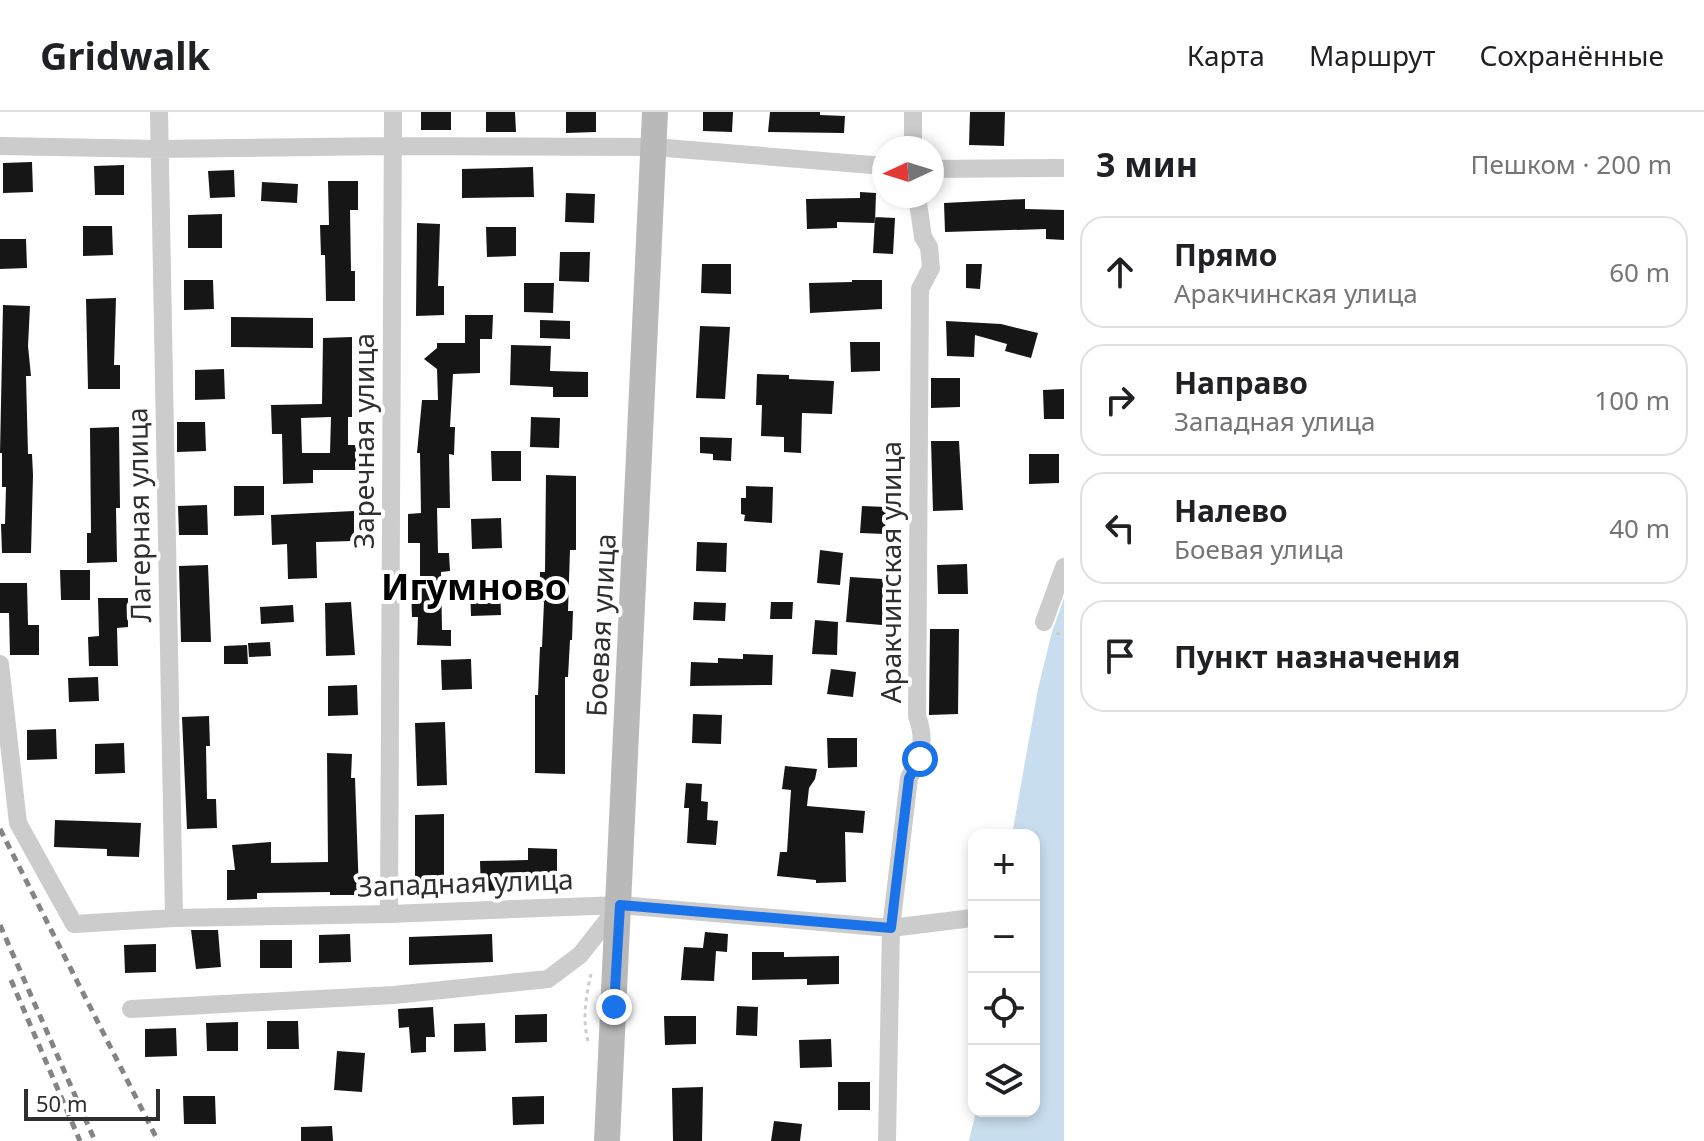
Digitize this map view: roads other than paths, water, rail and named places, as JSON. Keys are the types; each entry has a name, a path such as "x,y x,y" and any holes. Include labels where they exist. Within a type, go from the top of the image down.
{"main road":[{"name":"Боевая улица","path":"607,1141 655,112"}],"street":[{"name":"Лагерная улица","path":"159,112 174,918"},
{"name":"Заречная улица","path":"389,914 393,112"},
{"path":"913,112 913,136"},
{"path":"0,146 159,149 654,147 872,165"},
{"path":"944,169 1064,168"},
{"name":"Аракчинская улица","path":"887,1141 891,928 909,778 920,759 923,733 917,716 920,289 931,268 919,208"},
{"path":"1044,622 1064,567"},
{"name":"Западная улица","path":"0,664 18,823 74,924 174,918 620,905 891,928 968,918"},
{"path":"131,1009 394,995 548,979 580,955 620,905"}],"water":[{"path":"1064,598 1064,1141 969,1141 975,1117 1040,1117 1040,829 1013,829 1038,689"}],"railway":[{"path":"0,829 158,1141"},
{"path":"0,925 95,1141"},
{"path":"11,980 80,1141"}],"district":[{"name":"Игумново","path":"474,586"}]}
